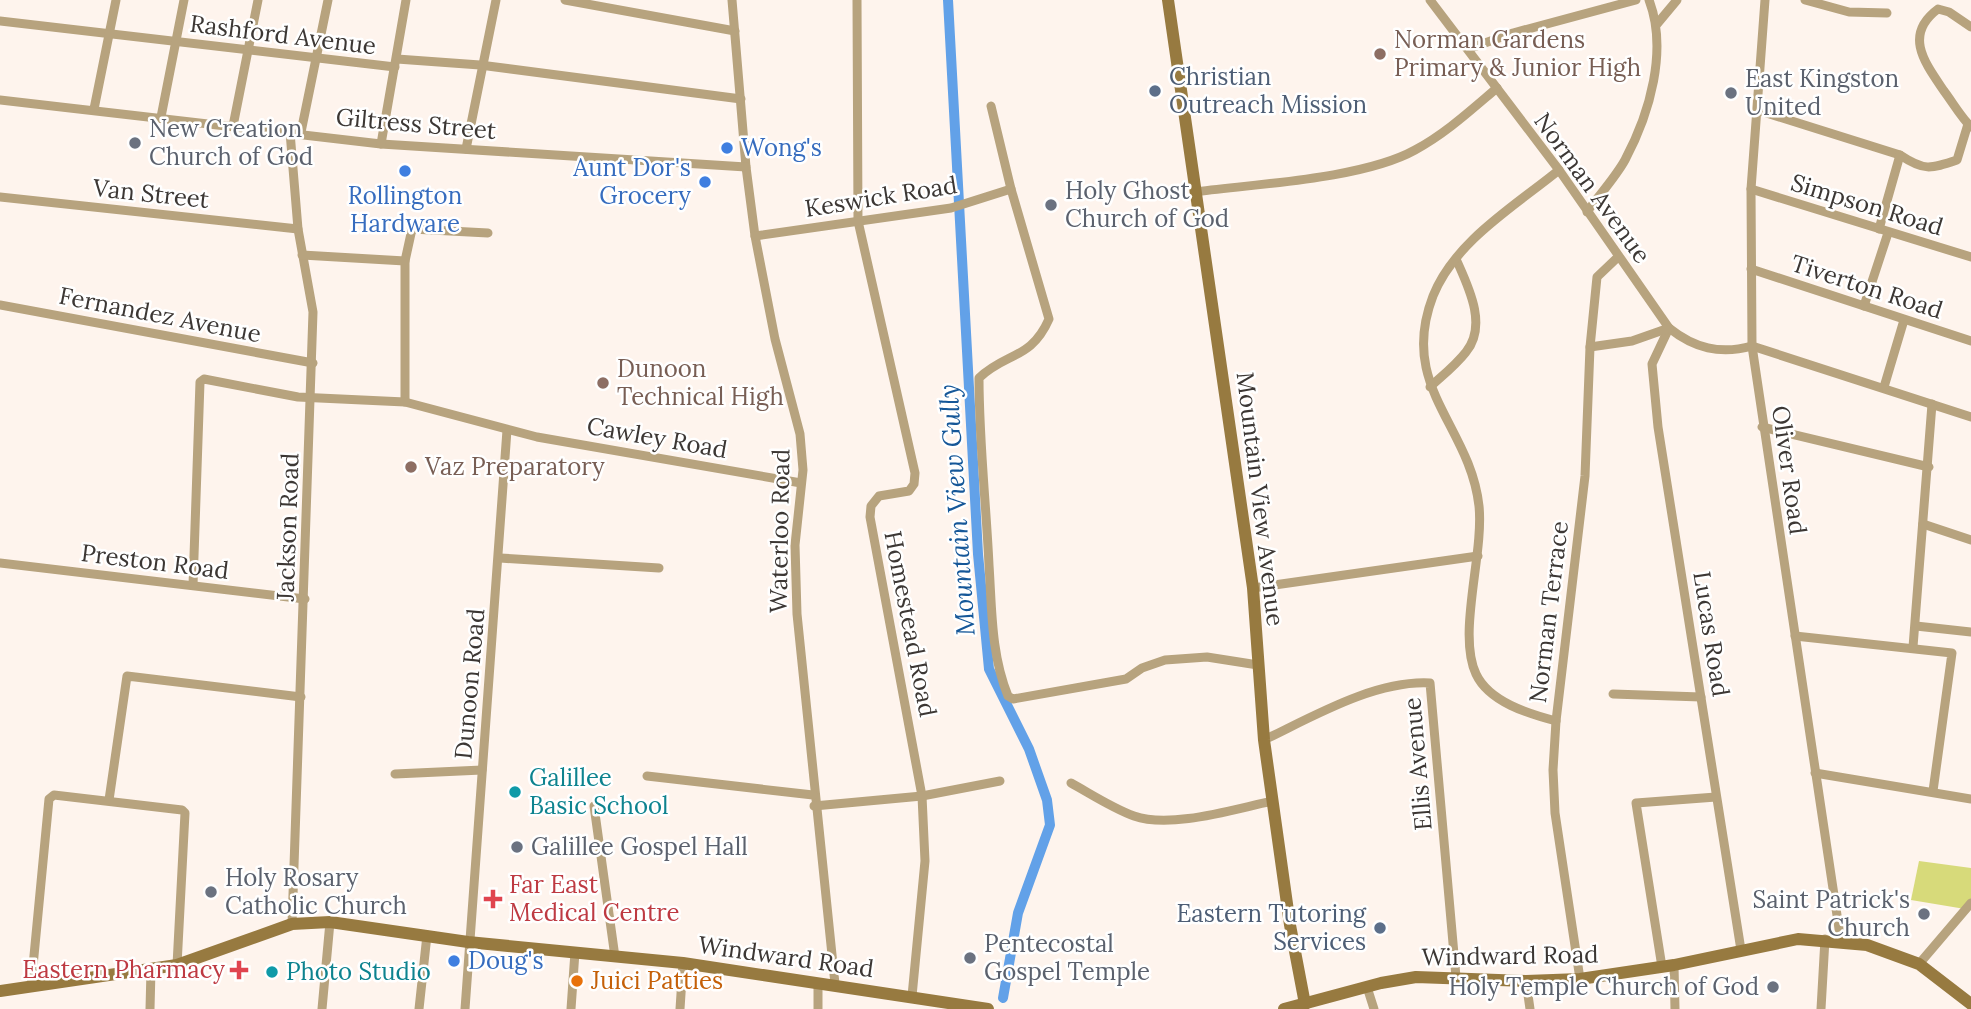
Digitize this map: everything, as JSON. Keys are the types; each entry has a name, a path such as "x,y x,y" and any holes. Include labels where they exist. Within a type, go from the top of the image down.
{"main road":[{"name":"Mountain View Avenue","path":"1168,0 1253,588 1264,740 1290,925 1305,1004"},
{"name":"Windward Road","path":"0,991 177,965 292,924 330,922 468,942 683,963 988,1009"},
{"name":"Windward Road","path":"1284,1009 1416,977 1526,981 1580,979 1668,966 1798,939 1825,939 1867,945 1919,964 1970,1001"}],"street":[{"path":"94,109 116,0"},
{"path":"161,117 184,0"},
{"path":"233,125 258,0"},
{"path":"301,132 328,0"},
{"path":"381,144 406,0"},
{"path":"466,149 496,0"},
{"path":"565,0 735,31"},
{"name":"Waterloo Road","path":"733,0 746,167 755,236 775,339 800,435 803,470 795,545 797,614 814,806 835,984"},
{"name":"Homestead Road","path":"857,0 858,221 915,473 914,484 909,491 879,496 872,506 870,517 922,796 923,888 912,996"},
{"name":"Norman Avenue","path":"1430,0 1559,170 1669,328 1696,347 1721,350 1752,346"},
{"path":"1468,49 1513,33 1636,0"},
{"path":"1587,212 1625,160 1649,100 1658,51 1657,24 1648,0"},
{"path":"1657,24 1677,0"},
{"name":"Oliver Road","path":"1765,0 1751,190 1752,346 1841,942"},
{"path":"1805,0 1849,12 1886,13"},
{"path":"1757,110 1900,155 1920,168 1936,167 1957,160 1969,126 1920,57 1921,27 1926,18 1938,9 1949,12 1971,27"},
{"name":"Rashford Avenue","path":"0,21 316,58 481,65 741,99"},
{"path":"1194,192 1382,163 1415,151 1449,128 1497,88"},
{"name":"Giltress Street","path":"0,100 301,132 381,144 746,167"},
{"path":"991,106 1011,189 1049,318 1039,338 1026,350 985,371 979,378 979,438 992,621 999,673 1008,696 1013,699 1091,682 1126,679 1142,668 1165,660 1207,657 1258,665"},
{"name":"Jackson Road","path":"290,132 298,229 313,312 292,924"},
{"path":"1864,306 1900,155"},
{"path":"1556,721 1526,712 1494,695 1482,685 1475,671 1469,645 1478,556 1479,506 1468,459 1430,387 1423,364 1424,341 1433,296 1456,259 1477,236 1559,170"},
{"name":"Keswick Road","path":"755,236 951,208 1011,189"},
{"name":"Simpson Road","path":"1751,190 1971,257"},
{"name":"Van Street","path":"0,197 298,229"},
{"path":"405,402 405,261 412,229 488,233"},
{"path":"302,255 405,261"},
{"name":"Norman Terrace","path":"1580,979 1555,813 1556,721 1585,477 1590,347 1597,277 1618,257"},
{"path":"1430,387 1466,353 1475,330 1472,297 1456,259"},
{"name":"Tiverton Road","path":"1751,269 1971,341"},
{"name":"Fernandez Avenue","path":"0,305 313,363"},
{"path":"1884,387 1904,320"},
{"path":"1590,347 1632,341 1669,328"},
{"name":"Lucas Road","path":"1669,328 1653,364 1658,427 1741,950"},
{"path":"1752,346 1971,417"},
{"name":"Cawley Road","path":"193,585 201,380 312,399 405,402 507,430 801,483"},
{"path":"1913,646 1932,404"},
{"path":"1762,427 1929,467"},
{"name":"Dunoon Road","path":"466,1009 468,942 500,558 507,430"},
{"path":"1923,524 1971,540"},
{"path":"1253,588 1478,556"},
{"path":"500,558 659,568"},
{"name":"Preston Road","path":"0,563 305,599"},
{"path":"1916,626 1971,632"},
{"path":"1794,636 1913,646 1952,653 1933,791"},
{"path":"109,800 127,676 301,696"},
{"name":"Ellis Avenue","path":"1264,740 1313,716 1395,684 1430,684 1456,977"},
{"path":"1613,694 1701,696"},
{"path":"395,774 482,770"},
{"path":"1815,773 1971,799"},
{"path":"647,776 813,795"},
{"path":"814,806 922,796 1000,781"},
{"path":"1072,783 1133,816 1149,819 1171,820 1273,802"},
{"path":"31,987 49,799 54,795 182,810 185,813 177,965"},
{"path":"1675,1009 1636,803 1716,797"},
{"path":"594,806 615,957"},
{"path":"1919,964 1971,903"},
{"path":"322,1009 330,922"},
{"path":"419,1009 427,935"},
{"path":"1821,1009 1825,939"},
{"path":"571,1009 575,952"},
{"path":"680,1009 683,963"},
{"path":"150,1009 151,970"},
{"path":"1526,981 1530,1009"},
{"path":"818,984 818,1009"},
{"path":"1367,987 1374,1009"}],"green space":[{"path":"1919,861 1971,868 1971,902 1965,909 1911,900"}],"waterway":[{"name":"Mountain View Gully","path":"948,0 978,554 989,669 1029,749 1047,800 1050,825 1018,913 1003,998"}],"place":[{"name":"Norman Gardens Primary & Junior High","path":"1380,54"},
{"name":"Christian Outreach Mission","path":"1155,91"},
{"name":"East Kingston United","path":"1731,93"},
{"name":"New Creation Church of God","path":"135,143"},
{"name":"Wong's","path":"727,148"},
{"name":"Rollington Hardware","path":"405,171"},
{"name":"Aunt Dor's Grocery","path":"705,182"},
{"name":"Holy Ghost Church of God","path":"1051,205"},
{"name":"Dunoon Technical High","path":"603,383"},
{"name":"Vaz Preparatory","path":"411,467"},
{"name":"Galillee Basic School","path":"515,792"},
{"name":"Galillee Gospel Hall","path":"517,847"},
{"name":"Holy Rosary Catholic Church","path":"211,892"},
{"name":"Far East Medical Centre","path":"493,899"},
{"name":"Saint Patrick's Church","path":"1924,914"},
{"name":"Eastern Tutoring Services","path":"1380,928"},
{"name":"Pentecostal Gospel Temple","path":"970,958"},
{"name":"Doug's","path":"454,961"},
{"name":"Eastern Pharmacy","path":"239,970"},
{"name":"Photo Studio","path":"272,972"},
{"name":"Juici Patties","path":"577,981"},
{"name":"Holy Temple Church of God","path":"1773,987"}]}
